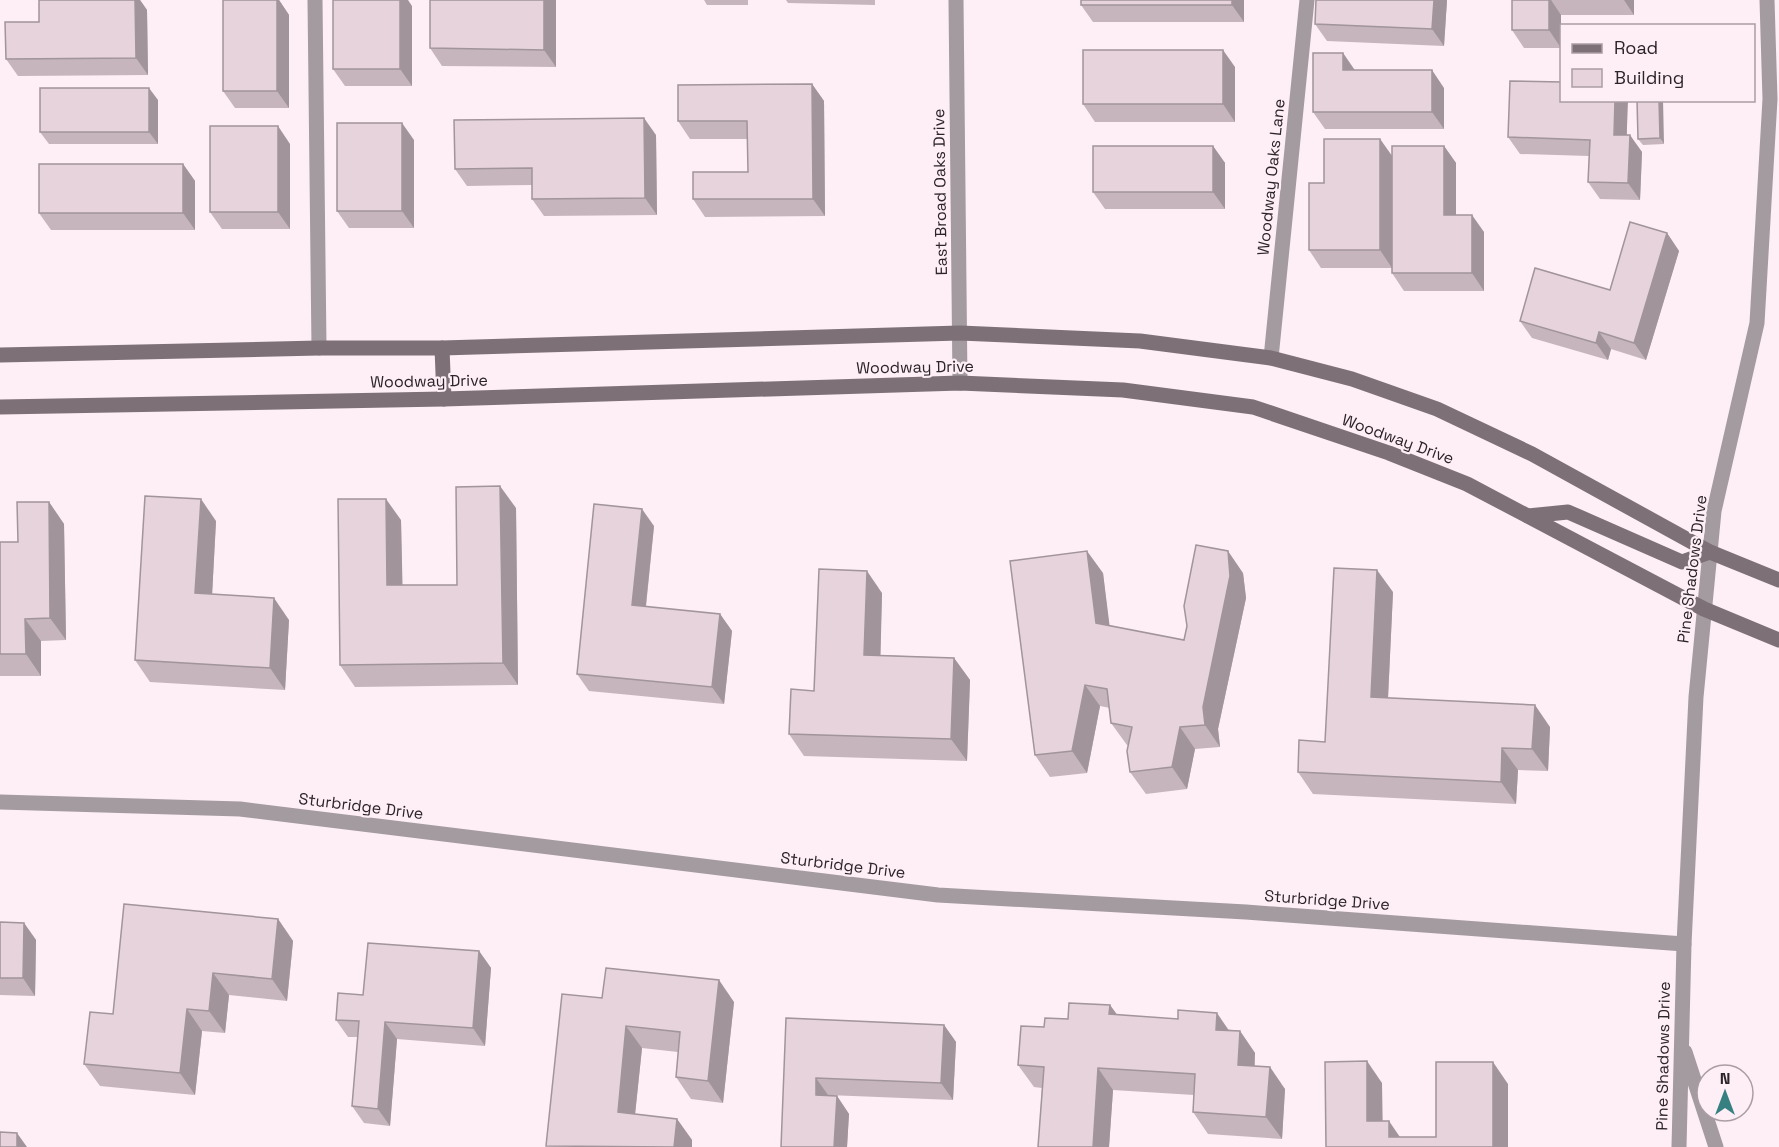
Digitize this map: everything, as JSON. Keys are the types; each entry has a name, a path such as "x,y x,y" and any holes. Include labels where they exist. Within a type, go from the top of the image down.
{"main road":[{"name":"Woodway Drive","path":"0,355 318,348 442,348 960,333 1140,340 1271,358 1352,380 1437,409 1532,454 1710,552 1779,580"},
{"path":"442,348 444,399"},
{"name":"Woodway Drive","path":"0,407 444,399 960,383 1123,390 1253,407 1389,453 1467,484 1704,609 1779,640"},
{"path":"1528,516 1568,512 1682,562 1710,552"}],"street":[{"path":"315,0 318,348"},
{"name":"East Broad Oaks Drive","path":"956,0 960,383"},
{"name":"Woodway Oaks Lane","path":"1271,358 1307,0"},
{"name":"Pine Shadows Drive","path":"1679,1147 1684,944 1694,742 1704,609 1714,511 1757,324 1775,99 1767,0"},
{"name":"Sturbridge Drive","path":"0,802 240,809 938,895 1258,913 1684,944"},
{"path":"1682,1044 1716,1147"}],"building":[{"path":"39,0 135,0 136,58 6,59 5,22 39,22"},
{"path":"223,0 277,0 277,91 223,91"},
{"path":"333,0 400,0 400,69 333,69"},
{"path":"430,0 544,0 544,50 430,48"},
{"path":"1081,0 1232,0 1232,5 1081,5"},
{"path":"1316,0 1434,0 1432,29 1315,24"},
{"path":"1512,0 1549,0 1549,30 1512,30"},
{"path":"1083,50 1223,50 1223,104 1083,104"},
{"path":"1313,53 1343,53 1343,70 1432,70 1432,112 1313,112"},
{"path":"1510,81 1560,82 1560,102 1615,102 1614,135 1630,135 1628,183 1588,182 1590,140 1508,137"},
{"path":"812,84 813,199 693,199 693,172 748,172 747,121 678,121 678,85"},
{"path":"40,88 149,88 149,132 40,132"},
{"path":"1637,102 1659,102 1660,138 1638,139"},
{"path":"644,118 645,198 532,199 532,168 455,169 454,120"},
{"path":"337,123 402,123 402,211 337,211"},
{"path":"210,126 278,126 278,212 210,212"},
{"path":"1324,139 1380,139 1380,250 1309,250 1309,183 1324,183"},
{"path":"1093,146 1213,146 1213,192 1093,192"},
{"path":"1392,146 1444,146 1444,215 1472,215 1472,273 1392,273"},
{"path":"39,164 183,164 183,213 39,213"},
{"path":"1630,222 1667,233 1634,343 1599,332 1596,343 1520,321 1535,268 1610,290"},
{"path":"500,486 503,663 340,665 338,499 386,499 387,585 457,585 456,487"},
{"path":"145,496 201,499 195,593 274,598 270,668 135,660"},
{"path":"17,502 49,502 50,618 25,619 26,654 0,654 0,542 18,542"},
{"path":"594,504 642,509 632,605 720,614 712,687 577,674"},
{"path":"1196,545 1228,551 1230,576 1203,707 1205,725 1180,727 1172,767 1130,772 1127,751 1132,727 1111,723 1107,689 1085,685 1072,751 1035,755 1010,561 1087,551 1096,623 1184,640 1187,626 1184,606"},
{"path":"1334,568 1377,570 1371,697 1535,705 1532,749 1502,748 1501,782 1298,772 1299,740 1325,742"},
{"path":"819,569 867,571 864,655 954,658 951,739 789,734 791,689 814,691"},
{"path":"124,904 278,919 272,979 213,973 209,1011 187,1009 180,1073 84,1064 90,1012 113,1014"},
{"path":"0,922 24,923 23,978 0,978"},
{"path":"368,943 479,951 473,1028 385,1022 378,1109 352,1106 359,1021 336,1020 338,993 363,995"},
{"path":"606,968 719,980 708,1081 676,1077 680,1032 626,1026 618,1112 677,1119 674,1147 546,1146 562,994 602,998"},
{"path":"1069,1003 1110,1005 1109,1014 1178,1019 1178,1010 1217,1013 1216,1030 1240,1031 1238,1065 1270,1067 1266,1117 1193,1112 1195,1074 1098,1068 1093,1147 1038,1147 1044,1067 1018,1065 1021,1026 1044,1027 1045,1018 1068,1019"},
{"path":"786,1018 944,1025 941,1083 816,1078 816,1095 837,1096 834,1147 781,1147"},
{"path":"1367,1061 1367,1121 1389,1121 1389,1137 1436,1137 1436,1062 1493,1062 1493,1147 1326,1147 1325,1062"},
{"path":"0,1132 17,1133 17,1147 0,1147"}]}
